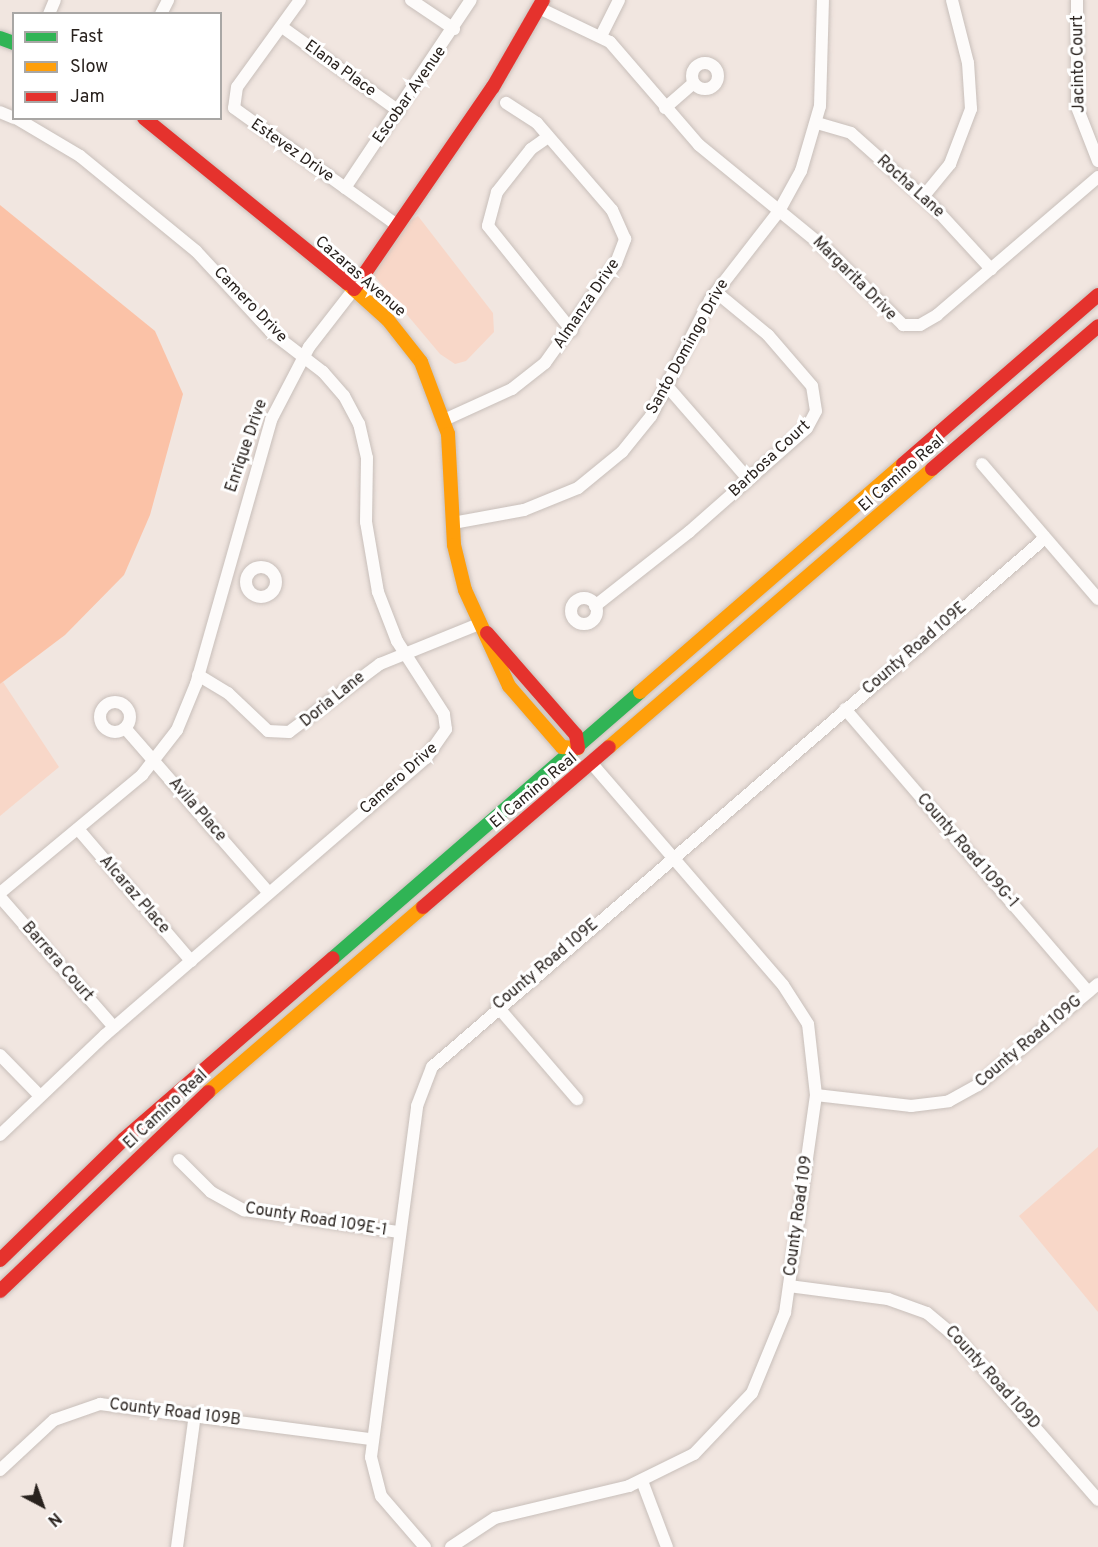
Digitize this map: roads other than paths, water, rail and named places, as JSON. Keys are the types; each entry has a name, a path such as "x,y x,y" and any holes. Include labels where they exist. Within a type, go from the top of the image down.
{"main road":[{"name":"Enrique Drive","path":"354,289 518,49 541,4"},
{"name":"Cazaras Avenue","path":"146,120 354,289 388,320 421,362 444,420 452,456 453,523 458,567 479,624 509,686 562,747 578,748 576,735 479,624"},
{"name":"El Camino Real","path":"0,1260 124,1139 578,748 1098,295"},
{"name":"El Camino Real","path":"0,1291 204,1096 1098,326"},
{"path":"578,748 591,764"}],"street":[{"name":"Estevez Drive","path":"300,0 237,87 234,108 398,226"},
{"path":"411,0 454,29"},
{"name":"Escobar Avenue","path":"345,188 454,29 471,0"},
{"path":"601,36 620,0"},
{"name":"Santo Domingo Drive","path":"453,523 524,510 578,488 622,452 667,386 716,292 779,211 801,171 817,123 823,0"},
{"path":"939,0 945,0"},
{"path":"923,197 950,164 971,109 968,63 952,0"},
{"name":"Jacinto Court","path":"1077,0 1077,107 1098,160"},
{"name":"Margarita Drive","path":"541,4 601,36 622,52 665,108 718,163 779,211 903,325 928,321 1098,177"},
{"name":"Elana Place","path":"282,27 399,111"},
{"path":"665,108 694,83"},
{"name":"Almanza Drive","path":"444,420 526,378 572,331 616,263 624,230 530,116 506,103"},
{"name":"Camero Drive","path":"0,1135 114,1027 443,738 444,714 407,658 386,618 373,572 366,522 368,471 359,424 334,384 303,356 271,332 217,271 155,217 59,141 19,120"},
{"name":"Rocha Lane","path":"817,123 844,128 923,197 991,269"},
{"path":"549,137 531,148 497,192 488,226 572,331"},
{"name":"Enrique Drive","path":"0,895 154,762 181,723 198,675 263,442 303,356 354,289"},
{"name":"Barbosa Court","path":"595,606 629,584 807,428 816,411 816,395 768,335 716,292"},
{"path":"667,386 748,479"},
{"path":"982,464 1098,599"},
{"name":"County Road 109E","path":"425,1547 381,1496 372,1467 371,1439 399,1232 423,1083 438,1059 497,1006 1045,537"},
{"path":"226,573 246,578"},
{"name":"Doria Lane","path":"198,675 228,693 262,726 279,733 307,723 367,672 391,659 407,658 479,624"},
{"name":"County Road 109G-1","path":"845,709 1088,992"},
{"name":"Avila Place","path":"125,728 269,893"},
{"name":"County Road 109","path":"452,1547 474,1528 506,1515 642,1481 694,1454 743,1405 775,1347 789,1286 816,1095 814,1047 798,1005 674,856 591,764"},
{"name":"Alcaraz Place","path":"78,829 191,961"},
{"name":"Barrera Court","path":"0,895 114,1027"},
{"name":"County Road 109G","path":"816,1095 911,1106 949,1101 978,1085 1098,984"},
{"path":"497,1006 577,1099"},
{"path":"0,1055 40,1096"},
{"name":"County Road 109E-1","path":"179,1160 211,1192 244,1210 399,1232"},
{"name":"County Road 109D","path":"789,1286 888,1299 927,1313 956,1337 1098,1500"},
{"name":"County Road 109B","path":"0,1470 44,1428 82,1408 112,1404 371,1439"},
{"path":"177,1547 195,1414"},
{"path":"642,1481 667,1547"}]}
